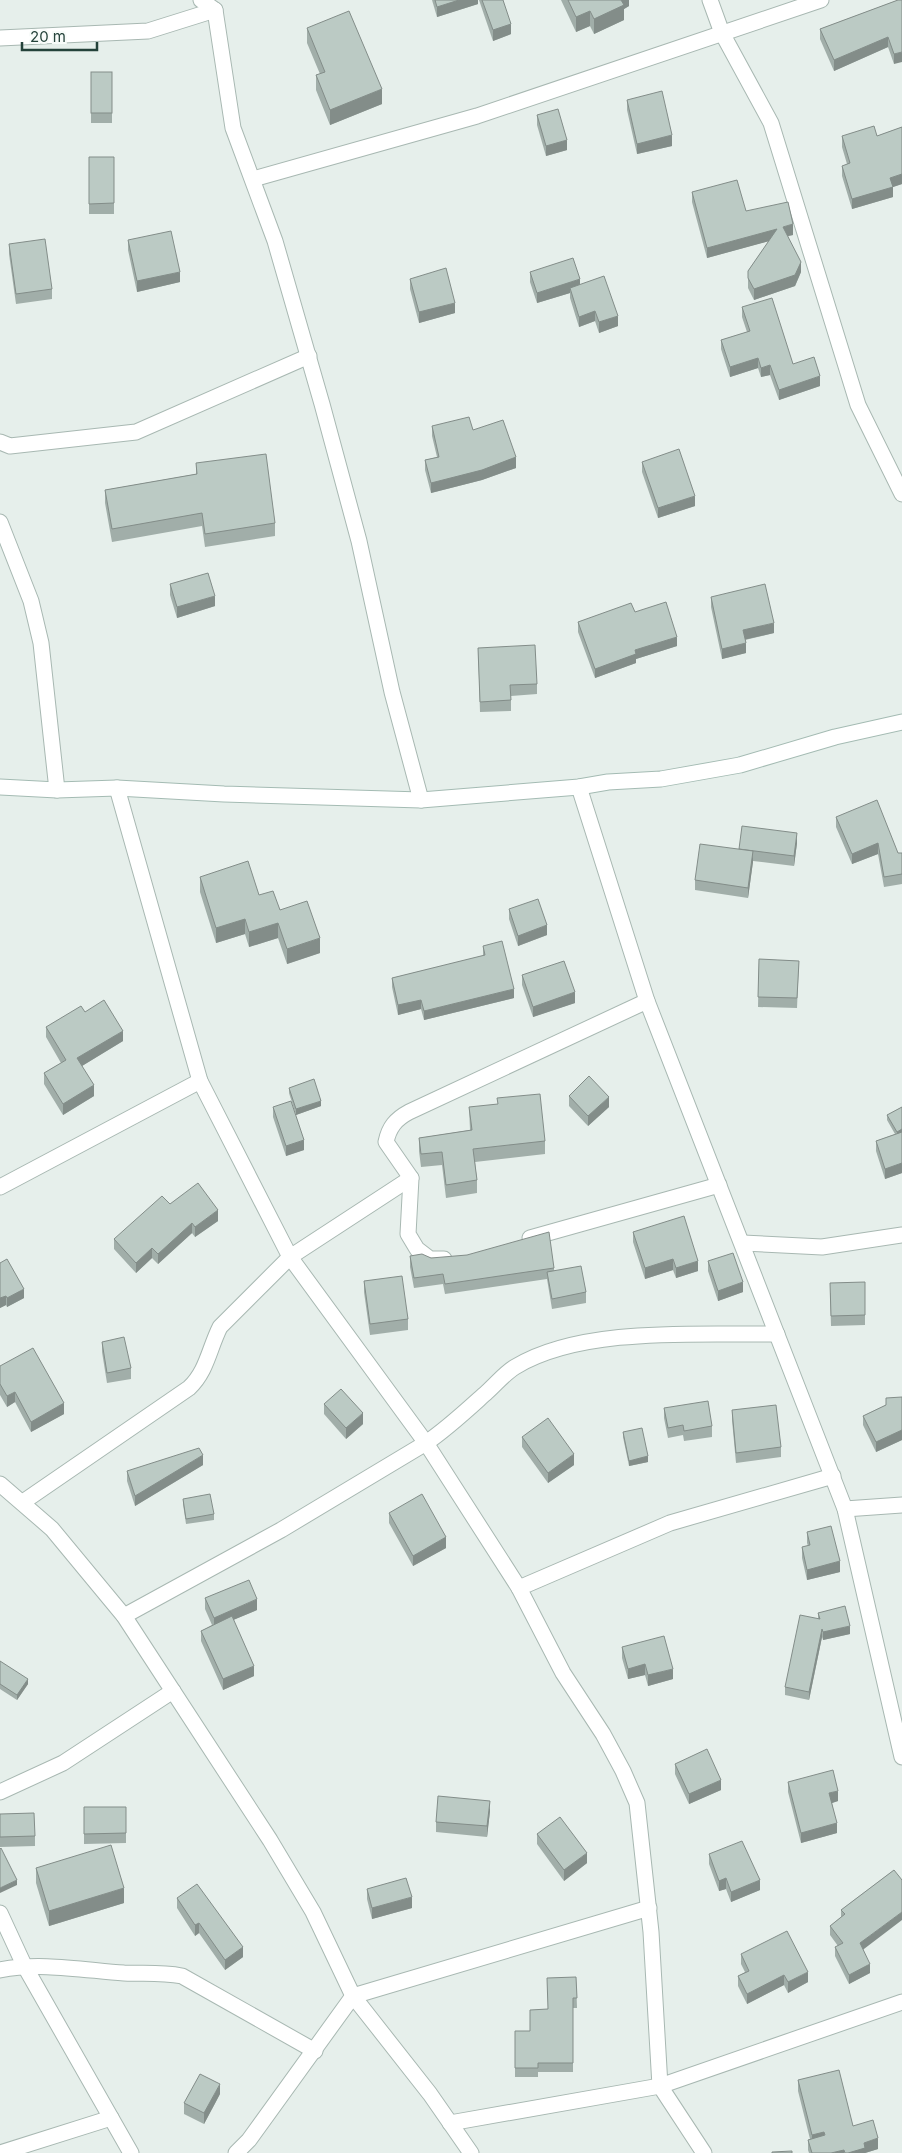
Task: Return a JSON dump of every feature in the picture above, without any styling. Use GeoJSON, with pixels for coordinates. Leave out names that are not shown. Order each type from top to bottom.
{"type":"FeatureCollection","features":[{"type":"Feature","properties":{"kind":"street"},"geometry":{"type":"LineString","coordinates":[[201,0],[215,10],[234,128],[275,241],[308,356],[359,541],[392,692],[421,800]]}},
{"type":"Feature","properties":{"kind":"street"},"geometry":{"type":"LineString","coordinates":[[710,0],[722,33],[771,123],[858,405],[902,494]]}},
{"type":"Feature","properties":{"kind":"street"},"geometry":{"type":"LineString","coordinates":[[252,179],[477,116],[821,0]]}},
{"type":"Feature","properties":{"kind":"street"},"geometry":{"type":"LineString","coordinates":[[0,38],[148,31],[215,10]]}},
{"type":"Feature","properties":{"kind":"street"},"geometry":{"type":"LineString","coordinates":[[0,442],[10,446],[136,432],[308,356]]}},
{"type":"Feature","properties":{"kind":"street"},"geometry":{"type":"LineString","coordinates":[[0,522],[32,601],[41,643],[57,790]]}},
{"type":"Feature","properties":{"kind":"street"},"geometry":{"type":"LineString","coordinates":[[0,787],[57,790],[117,788],[224,794],[421,800],[580,788],[608,782],[661,779],[740,764],[835,737],[902,722]]}},
{"type":"Feature","properties":{"kind":"street"},"geometry":{"type":"LineString","coordinates":[[117,788],[200,1081],[290,1257],[426,1443],[518,1588],[564,1673],[603,1734],[623,1771],[637,1803],[649,1908],[660,2086],[704,2153]]}},
{"type":"Feature","properties":{"kind":"street"},"geometry":{"type":"LineString","coordinates":[[580,788],[647,1001],[846,1509],[902,1757]]}},
{"type":"Feature","properties":{"kind":"street"},"geometry":{"type":"LineString","coordinates":[[458,1257],[430,1259],[417,1249],[408,1234],[411,1178],[386,1142],[388,1132],[399,1118],[647,1001]]}},
{"type":"Feature","properties":{"kind":"street"},"geometry":{"type":"LineString","coordinates":[[0,1187],[200,1081]]}},
{"type":"Feature","properties":{"kind":"street"},"geometry":{"type":"LineString","coordinates":[[23,1502],[189,1388],[200,1378],[220,1327],[290,1257],[411,1178]]}},
{"type":"Feature","properties":{"kind":"street"},"geometry":{"type":"LineString","coordinates":[[513,1243],[719,1185]]}},
{"type":"Feature","properties":{"kind":"street"},"geometry":{"type":"LineString","coordinates":[[743,1243],[822,1247],[902,1235]]}},
{"type":"Feature","properties":{"kind":"street"},"geometry":{"type":"LineString","coordinates":[[124,1616],[282,1530],[426,1443],[447,1428],[515,1367],[550,1351],[590,1341],[648,1336],[777,1334]]}},
{"type":"Feature","properties":{"kind":"street"},"geometry":{"type":"LineString","coordinates":[[518,1588],[670,1523],[832,1476]]}},
{"type":"Feature","properties":{"kind":"street"},"geometry":{"type":"LineString","coordinates":[[0,1484],[52,1529],[124,1616],[270,1840],[313,1912],[354,1996],[430,2094],[470,2153]]}},
{"type":"Feature","properties":{"kind":"street"},"geometry":{"type":"LineString","coordinates":[[846,1509],[902,1505]]}},
{"type":"Feature","properties":{"kind":"street"},"geometry":{"type":"LineString","coordinates":[[0,1792],[63,1763],[173,1691]]}},
{"type":"Feature","properties":{"kind":"street"},"geometry":{"type":"LineString","coordinates":[[236,2153],[249,2140],[354,1996],[649,1908]]}},
{"type":"Feature","properties":{"kind":"street"},"geometry":{"type":"LineString","coordinates":[[0,1913],[24,1965],[131,2153]]}},
{"type":"Feature","properties":{"kind":"street"},"geometry":{"type":"LineString","coordinates":[[0,1970],[24,1965],[127,1973],[158,1972],[182,1976],[315,2051]]}},
{"type":"Feature","properties":{"kind":"street"},"geometry":{"type":"LineString","coordinates":[[450,2123],[660,2086],[902,2002]]}},
{"type":"Feature","properties":{"kind":"street"},"geometry":{"type":"LineString","coordinates":[[0,2153],[111,2118]]}},
{"type":"Feature","properties":{"kind":"building"},"geometry":{"type":"Polygon","coordinates":[[[435,0],[459,0],[437,7],[435,0]]]}},
{"type":"Feature","properties":{"kind":"building"},"geometry":{"type":"Polygon","coordinates":[[[482,0],[503,0],[511,24],[493,30],[482,0]]]}},
{"type":"Feature","properties":{"kind":"building"},"geometry":{"type":"Polygon","coordinates":[[[568,0],[621,0],[624,5],[594,19],[590,11],[576,17],[568,0]]]}},
{"type":"Feature","properties":{"kind":"building"},"geometry":{"type":"Polygon","coordinates":[[[902,0],[902,52],[894,54],[888,37],[834,60],[820,29],[902,0]]]}},
{"type":"Feature","properties":{"kind":"building"},"geometry":{"type":"Polygon","coordinates":[[[349,11],[382,89],[330,110],[316,75],[325,72],[307,28],[349,11]]]}},
{"type":"Feature","properties":{"kind":"building"},"geometry":{"type":"Polygon","coordinates":[[[91,72],[112,72],[112,113],[91,113],[91,72]]]}},
{"type":"Feature","properties":{"kind":"building"},"geometry":{"type":"Polygon","coordinates":[[[662,91],[672,135],[637,144],[627,100],[662,91]]]}},
{"type":"Feature","properties":{"kind":"building"},"geometry":{"type":"Polygon","coordinates":[[[558,109],[567,140],[546,146],[537,115],[558,109]]]}},
{"type":"Feature","properties":{"kind":"building"},"geometry":{"type":"Polygon","coordinates":[[[874,126],[877,136],[902,127],[902,174],[890,178],[893,187],[852,199],[842,166],[850,163],[842,136],[874,126]]]}},
{"type":"Feature","properties":{"kind":"building"},"geometry":{"type":"Polygon","coordinates":[[[89,157],[114,157],[114,203],[89,204],[89,157]]]}},
{"type":"Feature","properties":{"kind":"building"},"geometry":{"type":"Polygon","coordinates":[[[737,180],[746,211],[788,202],[793,224],[783,227],[801,262],[795,275],[754,289],[748,278],[748,271],[777,229],[707,248],[692,192],[737,180]]]}},
{"type":"Feature","properties":{"kind":"building"},"geometry":{"type":"Polygon","coordinates":[[[171,231],[180,272],[137,281],[128,240],[171,231]]]}},
{"type":"Feature","properties":{"kind":"building"},"geometry":{"type":"Polygon","coordinates":[[[45,239],[52,289],[16,294],[9,244],[45,239]]]}},
{"type":"Feature","properties":{"kind":"building"},"geometry":{"type":"Polygon","coordinates":[[[573,258],[580,279],[537,293],[530,272],[573,258]]]}},
{"type":"Feature","properties":{"kind":"building"},"geometry":{"type":"Polygon","coordinates":[[[446,268],[455,303],[419,312],[410,279],[446,268]]]}},
{"type":"Feature","properties":{"kind":"building"},"geometry":{"type":"Polygon","coordinates":[[[604,276],[618,316],[599,322],[595,311],[579,317],[570,288],[604,276]]]}},
{"type":"Feature","properties":{"kind":"building"},"geometry":{"type":"Polygon","coordinates":[[[772,298],[793,364],[814,357],[820,376],[779,390],[770,365],[761,368],[758,358],[730,367],[721,340],[750,331],[742,307],[772,298]]]}},
{"type":"Feature","properties":{"kind":"building"},"geometry":{"type":"Polygon","coordinates":[[[469,417],[473,430],[503,420],[516,457],[482,470],[431,483],[425,460],[439,457],[432,426],[469,417]]]}},
{"type":"Feature","properties":{"kind":"building"},"geometry":{"type":"Polygon","coordinates":[[[679,449],[695,496],[658,508],[642,462],[679,449]]]}},
{"type":"Feature","properties":{"kind":"building"},"geometry":{"type":"Polygon","coordinates":[[[266,454],[275,523],[205,534],[202,513],[112,529],[105,490],[197,474],[196,463],[266,454]]]}},
{"type":"Feature","properties":{"kind":"building"},"geometry":{"type":"Polygon","coordinates":[[[208,573],[215,596],[177,607],[170,584],[208,573]]]}},
{"type":"Feature","properties":{"kind":"building"},"geometry":{"type":"Polygon","coordinates":[[[765,584],[774,623],[743,630],[746,643],[722,649],[711,597],[765,584]]]}},
{"type":"Feature","properties":{"kind":"building"},"geometry":{"type":"Polygon","coordinates":[[[666,602],[677,637],[635,650],[636,654],[595,669],[578,622],[631,603],[635,612],[666,602]]]}},
{"type":"Feature","properties":{"kind":"building"},"geometry":{"type":"Polygon","coordinates":[[[535,645],[537,684],[510,685],[511,700],[480,702],[478,648],[535,645]]]}},
{"type":"Feature","properties":{"kind":"building"},"geometry":{"type":"Polygon","coordinates":[[[877,800],[898,853],[902,853],[902,874],[884,877],[878,843],[852,854],[836,817],[877,800]]]}},
{"type":"Feature","properties":{"kind":"building"},"geometry":{"type":"Polygon","coordinates":[[[742,826],[797,833],[794,856],[739,849],[742,826]]]}},
{"type":"Feature","properties":{"kind":"building"},"geometry":{"type":"Polygon","coordinates":[[[700,844],[753,851],[748,888],[695,880],[700,844]]]}},
{"type":"Feature","properties":{"kind":"building"},"geometry":{"type":"Polygon","coordinates":[[[248,861],[259,895],[273,891],[280,910],[307,901],[320,938],[287,949],[278,923],[249,932],[245,919],[216,928],[200,877],[248,861]]]}},
{"type":"Feature","properties":{"kind":"building"},"geometry":{"type":"Polygon","coordinates":[[[538,899],[547,925],[518,936],[509,909],[538,899]]]}},
{"type":"Feature","properties":{"kind":"building"},"geometry":{"type":"Polygon","coordinates":[[[502,941],[514,989],[424,1011],[421,1000],[398,1005],[392,978],[485,955],[483,946],[502,941]]]}},
{"type":"Feature","properties":{"kind":"building"},"geometry":{"type":"Polygon","coordinates":[[[759,959],[799,961],[797,998],[758,997],[759,959]]]}},
{"type":"Feature","properties":{"kind":"building"},"geometry":{"type":"Polygon","coordinates":[[[564,961],[575,992],[533,1007],[522,975],[564,961]]]}},
{"type":"Feature","properties":{"kind":"building"},"geometry":{"type":"Polygon","coordinates":[[[104,1000],[123,1031],[77,1058],[94,1085],[63,1104],[44,1073],[66,1060],[46,1027],[81,1006],[85,1012],[104,1000]]]}},
{"type":"Feature","properties":{"kind":"building"},"geometry":{"type":"Polygon","coordinates":[[[589,1076],[609,1097],[588,1116],[569,1096],[589,1076]]]}},
{"type":"Feature","properties":{"kind":"building"},"geometry":{"type":"Polygon","coordinates":[[[314,1079],[321,1101],[296,1109],[289,1088],[314,1079]]]}},
{"type":"Feature","properties":{"kind":"building"},"geometry":{"type":"Polygon","coordinates":[[[540,1094],[545,1141],[473,1149],[477,1180],[446,1185],[442,1152],[421,1154],[419,1138],[472,1130],[469,1107],[498,1104],[497,1098],[540,1094]]]}},
{"type":"Feature","properties":{"kind":"building"},"geometry":{"type":"Polygon","coordinates":[[[291,1101],[304,1140],[286,1146],[273,1107],[291,1101]]]}},
{"type":"Feature","properties":{"kind":"building"},"geometry":{"type":"Polygon","coordinates":[[[902,1107],[902,1129],[897,1132],[887,1115],[902,1107]]]}},
{"type":"Feature","properties":{"kind":"building"},"geometry":{"type":"Polygon","coordinates":[[[902,1132],[902,1163],[885,1169],[876,1141],[902,1132]]]}},
{"type":"Feature","properties":{"kind":"building"},"geometry":{"type":"Polygon","coordinates":[[[198,1183],[218,1210],[195,1227],[192,1223],[158,1254],[152,1248],[136,1263],[114,1239],[162,1196],[170,1204],[198,1183]]]}},
{"type":"Feature","properties":{"kind":"building"},"geometry":{"type":"Polygon","coordinates":[[[684,1216],[698,1261],[676,1268],[673,1259],[645,1268],[633,1232],[684,1216]]]}},
{"type":"Feature","properties":{"kind":"building"},"geometry":{"type":"Polygon","coordinates":[[[549,1232],[554,1268],[445,1284],[443,1274],[414,1278],[410,1256],[422,1254],[431,1258],[467,1255],[549,1232]]]}},
{"type":"Feature","properties":{"kind":"building"},"geometry":{"type":"Polygon","coordinates":[[[733,1253],[743,1282],[718,1291],[708,1261],[733,1253]]]}},
{"type":"Feature","properties":{"kind":"building"},"geometry":{"type":"Polygon","coordinates":[[[7,1259],[24,1289],[7,1298],[6,1296],[0,1298],[0,1263],[7,1259]]]}},
{"type":"Feature","properties":{"kind":"building"},"geometry":{"type":"Polygon","coordinates":[[[581,1266],[586,1292],[552,1299],[547,1272],[581,1266]]]}},
{"type":"Feature","properties":{"kind":"building"},"geometry":{"type":"Polygon","coordinates":[[[402,1276],[408,1319],[370,1324],[364,1281],[402,1276]]]}},
{"type":"Feature","properties":{"kind":"building"},"geometry":{"type":"Polygon","coordinates":[[[865,1282],[865,1315],[831,1316],[830,1283],[865,1282]]]}},
{"type":"Feature","properties":{"kind":"building"},"geometry":{"type":"Polygon","coordinates":[[[124,1337],[131,1368],[107,1373],[102,1342],[124,1337]]]}},
{"type":"Feature","properties":{"kind":"building"},"geometry":{"type":"Polygon","coordinates":[[[33,1348],[64,1403],[31,1422],[15,1392],[7,1396],[0,1384],[0,1366],[33,1348]]]}},
{"type":"Feature","properties":{"kind":"building"},"geometry":{"type":"Polygon","coordinates":[[[341,1389],[363,1413],[346,1428],[324,1404],[341,1389]]]}},
{"type":"Feature","properties":{"kind":"building"},"geometry":{"type":"Polygon","coordinates":[[[902,1397],[902,1430],[876,1442],[863,1416],[886,1405],[886,1398],[902,1397]]]}},
{"type":"Feature","properties":{"kind":"building"},"geometry":{"type":"Polygon","coordinates":[[[708,1401],[712,1426],[684,1431],[683,1425],[668,1428],[664,1408],[708,1401]]]}},
{"type":"Feature","properties":{"kind":"building"},"geometry":{"type":"Polygon","coordinates":[[[776,1405],[781,1447],[736,1453],[732,1410],[776,1405]]]}},
{"type":"Feature","properties":{"kind":"building"},"geometry":{"type":"Polygon","coordinates":[[[548,1418],[574,1454],[548,1473],[522,1437],[548,1418]]]}},
{"type":"Feature","properties":{"kind":"building"},"geometry":{"type":"Polygon","coordinates":[[[642,1428],[648,1456],[629,1461],[623,1432],[642,1428]]]}},
{"type":"Feature","properties":{"kind":"building"},"geometry":{"type":"Polygon","coordinates":[[[199,1448],[203,1455],[135,1496],[127,1471],[199,1448]]]}},
{"type":"Feature","properties":{"kind":"building"},"geometry":{"type":"Polygon","coordinates":[[[210,1494],[214,1514],[186,1519],[183,1499],[210,1494]]]}},
{"type":"Feature","properties":{"kind":"building"},"geometry":{"type":"Polygon","coordinates":[[[422,1494],[446,1537],[413,1556],[389,1513],[422,1494]]]}},
{"type":"Feature","properties":{"kind":"building"},"geometry":{"type":"Polygon","coordinates":[[[831,1526],[840,1561],[807,1570],[802,1547],[810,1545],[807,1532],[831,1526]]]}},
{"type":"Feature","properties":{"kind":"building"},"geometry":{"type":"Polygon","coordinates":[[[249,1580],[257,1599],[214,1618],[205,1598],[249,1580]]]}},
{"type":"Feature","properties":{"kind":"building"},"geometry":{"type":"Polygon","coordinates":[[[845,1606],[850,1626],[823,1632],[822,1629],[809,1692],[785,1687],[800,1615],[820,1619],[818,1613],[845,1606]]]}},
{"type":"Feature","properties":{"kind":"building"},"geometry":{"type":"Polygon","coordinates":[[[232,1616],[254,1666],[223,1679],[201,1631],[232,1616]]]}},
{"type":"Feature","properties":{"kind":"building"},"geometry":{"type":"Polygon","coordinates":[[[664,1636],[673,1669],[648,1675],[645,1664],[628,1669],[622,1647],[664,1636]]]}},
{"type":"Feature","properties":{"kind":"building"},"geometry":{"type":"Polygon","coordinates":[[[0,1661],[28,1679],[17,1695],[0,1684],[0,1661]]]}},
{"type":"Feature","properties":{"kind":"building"},"geometry":{"type":"Polygon","coordinates":[[[707,1749],[721,1780],[689,1794],[675,1764],[707,1749]]]}},
{"type":"Feature","properties":{"kind":"building"},"geometry":{"type":"Polygon","coordinates":[[[833,1770],[838,1791],[829,1793],[837,1823],[801,1833],[788,1782],[833,1770]]]}},
{"type":"Feature","properties":{"kind":"building"},"geometry":{"type":"Polygon","coordinates":[[[438,1796],[490,1801],[487,1826],[436,1822],[438,1796]]]}},
{"type":"Feature","properties":{"kind":"building"},"geometry":{"type":"Polygon","coordinates":[[[84,1807],[126,1807],[126,1833],[84,1834],[84,1807]]]}},
{"type":"Feature","properties":{"kind":"building"},"geometry":{"type":"Polygon","coordinates":[[[34,1813],[35,1836],[0,1837],[0,1814],[34,1813]]]}},
{"type":"Feature","properties":{"kind":"building"},"geometry":{"type":"Polygon","coordinates":[[[560,1817],[587,1853],[564,1870],[537,1834],[560,1817]]]}},
{"type":"Feature","properties":{"kind":"building"},"geometry":{"type":"Polygon","coordinates":[[[742,1841],[760,1880],[731,1892],[726,1878],[719,1881],[709,1854],[742,1841]]]}},
{"type":"Feature","properties":{"kind":"building"},"geometry":{"type":"Polygon","coordinates":[[[111,1845],[124,1888],[49,1911],[36,1868],[111,1845]]]}},
{"type":"Feature","properties":{"kind":"building"},"geometry":{"type":"Polygon","coordinates":[[[0,1849],[17,1880],[0,1888],[0,1849]]]}},
{"type":"Feature","properties":{"kind":"building"},"geometry":{"type":"Polygon","coordinates":[[[894,1870],[902,1880],[902,1912],[860,1943],[870,1964],[849,1975],[835,1947],[843,1943],[830,1926],[845,1914],[841,1910],[894,1870]]]}},
{"type":"Feature","properties":{"kind":"building"},"geometry":{"type":"Polygon","coordinates":[[[406,1878],[412,1897],[372,1908],[367,1889],[406,1878]]]}},
{"type":"Feature","properties":{"kind":"building"},"geometry":{"type":"Polygon","coordinates":[[[197,1884],[243,1947],[225,1960],[199,1923],[195,1925],[177,1898],[197,1884]]]}},
{"type":"Feature","properties":{"kind":"building"},"geometry":{"type":"Polygon","coordinates":[[[787,1931],[808,1972],[788,1982],[784,1975],[747,1994],[738,1976],[749,1971],[741,1954],[787,1931]]]}},
{"type":"Feature","properties":{"kind":"building"},"geometry":{"type":"Polygon","coordinates":[[[576,1977],[577,1998],[573,1998],[573,2063],[538,2063],[538,2068],[515,2068],[515,2031],[530,2031],[530,2010],[548,2009],[547,1978],[576,1977]]]}},
{"type":"Feature","properties":{"kind":"building"},"geometry":{"type":"Polygon","coordinates":[[[839,2070],[853,2126],[873,2120],[878,2138],[864,2143],[865,2148],[848,2153],[845,2153],[844,2150],[831,2153],[812,2153],[808,2140],[825,2135],[824,2132],[812,2135],[798,2080],[839,2070]]]}},
{"type":"Feature","properties":{"kind":"building"},"geometry":{"type":"Polygon","coordinates":[[[200,2074],[220,2084],[204,2113],[184,2103],[200,2074]]]}},
{"type":"Feature","properties":{"kind":"building"},"geometry":{"type":"Polygon","coordinates":[[[792,2151],[792,2153],[772,2153],[772,2152],[792,2151]]]}}]}
